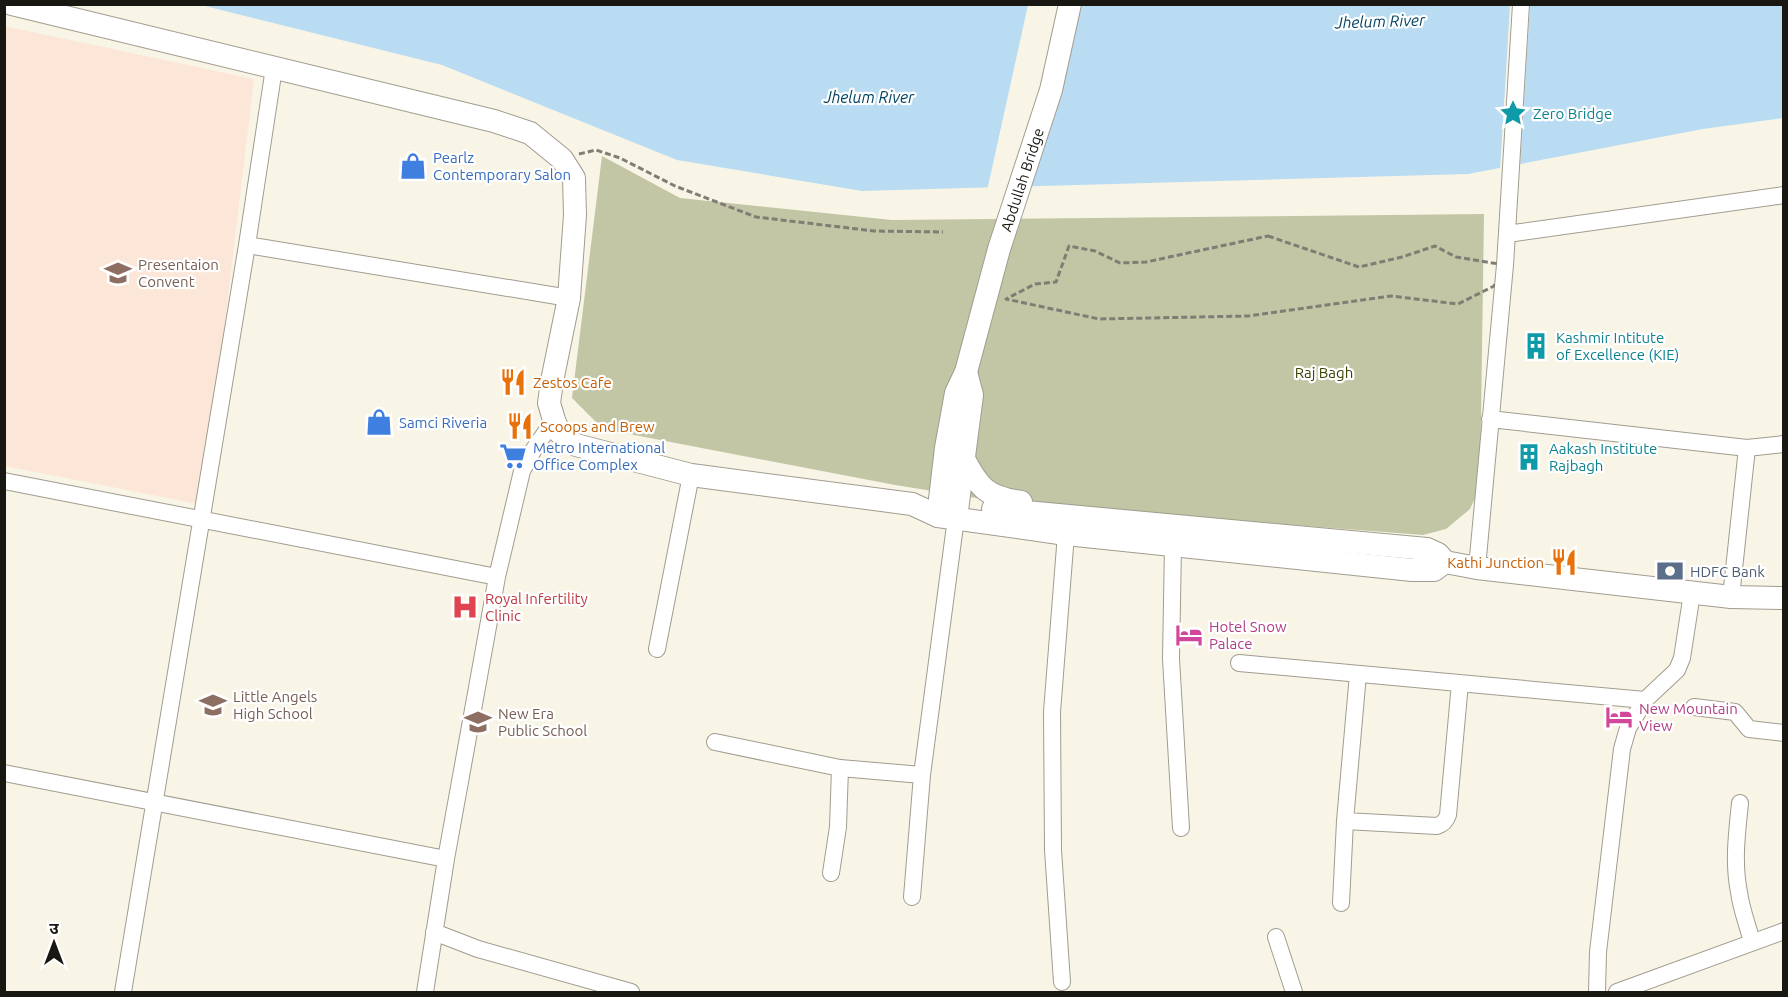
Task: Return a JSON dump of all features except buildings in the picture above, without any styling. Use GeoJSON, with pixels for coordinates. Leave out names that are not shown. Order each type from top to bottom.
{"type":"FeatureCollection","features":[{"type":"Feature","properties":{"kind":"main road"},"geometry":{"type":"LineString","coordinates":[[12,4],[494,121],[530,133],[562,159],[574,178],[575,214],[569,298],[549,403],[559,432],[576,445],[691,475],[912,504],[927,499],[948,510],[1066,534],[1419,570],[1434,570],[1445,562]]}},
{"type":"Feature","properties":{"kind":"main road","name":"Abdullah Bridge"},"geometry":{"type":"LineString","coordinates":[[948,510],[946,448],[956,393],[968,363],[999,249],[1051,90],[1070,4]]}},
{"type":"Feature","properties":{"kind":"main road"},"geometry":{"type":"LineString","coordinates":[[948,510],[964,459],[972,395],[968,363]]}},
{"type":"Feature","properties":{"kind":"main road"},"geometry":{"type":"LineString","coordinates":[[964,459],[980,487],[1003,498],[1098,513],[1117,520]]}},
{"type":"Feature","properties":{"kind":"main road"},"geometry":{"type":"LineString","coordinates":[[948,510],[1117,520],[1427,549],[1438,554],[1445,562],[1477,568],[1731,597],[1784,598]]}},
{"type":"Feature","properties":{"kind":"street"},"geometry":{"type":"LineString","coordinates":[[1477,568],[1505,265],[1521,4]]}},
{"type":"Feature","properties":{"kind":"street"},"geometry":{"type":"LineString","coordinates":[[123,993],[247,245],[274,68]]}},
{"type":"Feature","properties":{"kind":"street"},"geometry":{"type":"LineString","coordinates":[[1507,228],[1784,195]]}},
{"type":"Feature","properties":{"kind":"street"},"geometry":{"type":"LineString","coordinates":[[247,245],[569,298]]}},
{"type":"Feature","properties":{"kind":"street"},"geometry":{"type":"LineString","coordinates":[[1490,419],[1747,448],[1784,444]]}},
{"type":"Feature","properties":{"kind":"street"},"geometry":{"type":"LineString","coordinates":[[425,993],[446,859],[497,577],[522,471],[554,420]]}},
{"type":"Feature","properties":{"kind":"street"},"geometry":{"type":"LineString","coordinates":[[1731,597],[1747,448]]}},
{"type":"Feature","properties":{"kind":"street"},"geometry":{"type":"LineString","coordinates":[[657,649],[691,475]]}},
{"type":"Feature","properties":{"kind":"street"},"geometry":{"type":"LineString","coordinates":[[4,481],[497,577]]}},
{"type":"Feature","properties":{"kind":"street"},"geometry":{"type":"LineString","coordinates":[[912,897],[948,510]]}},
{"type":"Feature","properties":{"kind":"street"},"geometry":{"type":"LineString","coordinates":[[1062,982],[1053,850],[1052,712],[1066,534]]}},
{"type":"Feature","properties":{"kind":"street"},"geometry":{"type":"LineString","coordinates":[[1173,545],[1171,659],[1181,828]]}},
{"type":"Feature","properties":{"kind":"street"},"geometry":{"type":"LineString","coordinates":[[1598,993],[1598,952],[1622,749],[1628,728],[1645,700],[1677,670],[1682,658],[1692,593]]}},
{"type":"Feature","properties":{"kind":"street"},"geometry":{"type":"LineString","coordinates":[[1239,663],[1645,700]]}},
{"type":"Feature","properties":{"kind":"street"},"geometry":{"type":"LineString","coordinates":[[1341,903],[1358,674]]}},
{"type":"Feature","properties":{"kind":"street"},"geometry":{"type":"LineString","coordinates":[[1346,821],[1437,826],[1446,820],[1460,683]]}},
{"type":"Feature","properties":{"kind":"street"},"geometry":{"type":"LineString","coordinates":[[1694,707],[1735,712],[1749,729],[1784,733]]}},
{"type":"Feature","properties":{"kind":"street"},"geometry":{"type":"LineString","coordinates":[[715,742],[840,768],[922,775]]}},
{"type":"Feature","properties":{"kind":"street"},"geometry":{"type":"LineString","coordinates":[[831,873],[838,827],[840,768]]}},
{"type":"Feature","properties":{"kind":"street"},"geometry":{"type":"LineString","coordinates":[[4,773],[446,859]]}},
{"type":"Feature","properties":{"kind":"street"},"geometry":{"type":"LineString","coordinates":[[1740,802],[1736,871],[1739,894],[1752,942]]}},
{"type":"Feature","properties":{"kind":"street"},"geometry":{"type":"LineString","coordinates":[[1617,993],[1784,931]]}},
{"type":"Feature","properties":{"kind":"street"},"geometry":{"type":"LineString","coordinates":[[434,932],[478,949],[631,993]]}},
{"type":"Feature","properties":{"kind":"street"},"geometry":{"type":"LineString","coordinates":[[1276,937],[1294,993]]}},
{"type":"Feature","properties":{"kind":"path"},"geometry":{"type":"LineString","coordinates":[[562,159],[596,150],[620,158],[675,186],[756,217],[874,231],[943,232]]}},
{"type":"Feature","properties":{"kind":"path"},"geometry":{"type":"LineString","coordinates":[[1268,236],[1359,267],[1402,257],[1435,246],[1456,257],[1505,265],[1494,286],[1458,304],[1391,296],[1248,316],[1099,319],[1006,298],[1035,284],[1056,282],[1069,246],[1095,251],[1120,263],[1146,262],[1268,236]]}},
{"type":"Feature","properties":{"kind":"shaded area","name":"Presentaion Convent"},"geometry":{"type":"Polygon","coordinates":[[[4,26],[254,79],[203,505],[5,466],[4,26]]]}},
{"type":"Feature","properties":{"kind":"green space","name":"Raj Bagh"},"geometry":{"type":"Polygon","coordinates":[[[602,156],[680,198],[892,220],[1484,214],[1480,487],[1470,509],[1446,529],[1423,535],[1008,503],[895,485],[603,429],[572,398],[602,156]]]}},
{"type":"Feature","properties":{"kind":"water","name":"Jhelum River"},"geometry":{"type":"Polygon","coordinates":[[[201,5],[1783,5],[1783,118],[1703,129],[1468,174],[862,191],[677,160],[442,65],[201,5]]]}},
{"type":"Feature","properties":{"kind":"pier"},"geometry":{"type":"Polygon","coordinates":[[[1028,5],[1064,5],[1023,190],[987,191],[1028,5]]]}},
{"type":"Feature","properties":{"kind":"pier","name":"Zero Bridge"},"geometry":{"type":"Polygon","coordinates":[[[1510,5],[1530,5],[1520,167],[1500,171],[1510,5]]]}},
{"type":"Feature","properties":{"kind":"place","name":"Zero Bridge"},"geometry":{"type":"Point","coordinates":[1513,113]}},
{"type":"Feature","properties":{"kind":"place","name":"Pearlz Contemporary Salon"},"geometry":{"type":"Point","coordinates":[413,166]}},
{"type":"Feature","properties":{"kind":"place","name":"Presentaion Convent"},"geometry":{"type":"Point","coordinates":[118,273]}},
{"type":"Feature","properties":{"kind":"place","name":"Kashmir Intitute of Excellence (KIE)"},"geometry":{"type":"Point","coordinates":[1536,346]}},
{"type":"Feature","properties":{"kind":"place","name":"Zestos Cafe"},"geometry":{"type":"Point","coordinates":[513,382]}},
{"type":"Feature","properties":{"kind":"place","name":"Samci Riveria"},"geometry":{"type":"Point","coordinates":[379,422]}},
{"type":"Feature","properties":{"kind":"place","name":"Scoops and Brew"},"geometry":{"type":"Point","coordinates":[520,426]}},
{"type":"Feature","properties":{"kind":"place","name":"Metro International Office Complex"},"geometry":{"type":"Point","coordinates":[513,456]}},
{"type":"Feature","properties":{"kind":"place","name":"Aakash Institute Rajbagh"},"geometry":{"type":"Point","coordinates":[1529,457]}},
{"type":"Feature","properties":{"kind":"place","name":"Kathi Junction"},"geometry":{"type":"Point","coordinates":[1564,562]}},
{"type":"Feature","properties":{"kind":"place","name":"HDFC Bank"},"geometry":{"type":"Point","coordinates":[1670,571]}},
{"type":"Feature","properties":{"kind":"place","name":"Royal Infertility Clinic"},"geometry":{"type":"Point","coordinates":[465,607]}},
{"type":"Feature","properties":{"kind":"place","name":"Hotel Snow Palace"},"geometry":{"type":"Point","coordinates":[1189,635]}},
{"type":"Feature","properties":{"kind":"place","name":"Little Angels High School"},"geometry":{"type":"Point","coordinates":[213,705]}},
{"type":"Feature","properties":{"kind":"place","name":"New Mountain View"},"geometry":{"type":"Point","coordinates":[1619,717]}},
{"type":"Feature","properties":{"kind":"place","name":"New Era Public School"},"geometry":{"type":"Point","coordinates":[478,722]}}]}
